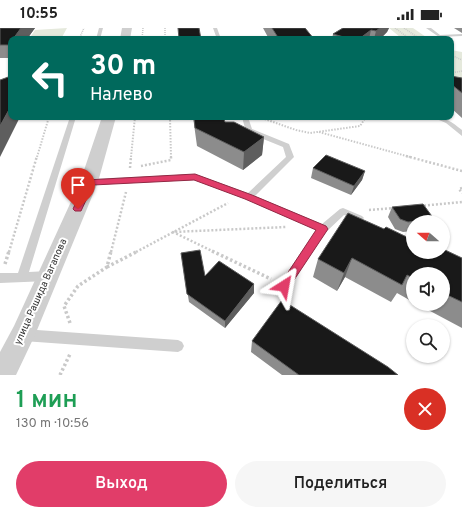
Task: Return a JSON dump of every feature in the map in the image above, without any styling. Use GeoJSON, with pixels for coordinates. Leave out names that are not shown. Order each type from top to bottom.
{"type":"FeatureCollection","features":[{"type":"Feature","properties":{"kind":"street","name":"улица Рашида Вагапова"},"geometry":{"type":"LineString","coordinates":[[3,374],[23,336],[89,182],[108,120]]}},
{"type":"Feature","properties":{"kind":"lane"},"geometry":{"type":"LineString","coordinates":[[428,28],[439,36],[462,35]]}},
{"type":"Feature","properties":{"kind":"lane"},"geometry":{"type":"LineString","coordinates":[[22,277],[73,120]]}},
{"type":"Feature","properties":{"kind":"lane"},"geometry":{"type":"LineString","coordinates":[[246,120],[249,130],[286,146],[290,157],[246,196]]}},
{"type":"Feature","properties":{"kind":"lane"},"geometry":{"type":"LineString","coordinates":[[443,120],[448,122],[462,134]]}},
{"type":"Feature","properties":{"kind":"lane"},"geometry":{"type":"LineString","coordinates":[[89,182],[195,177],[246,196],[319,227]]}},
{"type":"Feature","properties":{"kind":"lane"},"geometry":{"type":"LineString","coordinates":[[284,286],[319,227],[343,211],[362,219]]}},
{"type":"Feature","properties":{"kind":"lane"},"geometry":{"type":"LineString","coordinates":[[1,278],[49,276]]}},
{"type":"Feature","properties":{"kind":"lane"},"geometry":{"type":"LineString","coordinates":[[23,336],[178,346]]}},
{"type":"Feature","properties":{"kind":"path"},"geometry":{"type":"LineString","coordinates":[[394,28],[406,36]]}},
{"type":"Feature","properties":{"kind":"path"},"geometry":{"type":"LineString","coordinates":[[404,28],[416,36]]}},
{"type":"Feature","properties":{"kind":"path"},"geometry":{"type":"LineString","coordinates":[[1,278],[48,120]]}},
{"type":"Feature","properties":{"kind":"path"},"geometry":{"type":"LineString","coordinates":[[107,267],[129,180],[136,120]]}},
{"type":"Feature","properties":{"kind":"path"},"geometry":{"type":"LineString","coordinates":[[130,168],[171,160],[170,120]]}},
{"type":"Feature","properties":{"kind":"path"},"geometry":{"type":"LineString","coordinates":[[268,120],[296,130],[310,133],[360,126],[364,120]]}},
{"type":"Feature","properties":{"kind":"path"},"geometry":{"type":"LineString","coordinates":[[320,132],[462,171]]}},
{"type":"Feature","properties":{"kind":"path"},"geometry":{"type":"LineString","coordinates":[[462,188],[459,189],[462,193]]}},
{"type":"Feature","properties":{"kind":"path"},"geometry":{"type":"LineString","coordinates":[[60,375],[76,339],[64,306],[78,286],[107,267],[172,232],[246,196]]}},
{"type":"Feature","properties":{"kind":"path"},"geometry":{"type":"LineString","coordinates":[[416,206],[462,202]]}},
{"type":"Feature","properties":{"kind":"path"},"geometry":{"type":"LineString","coordinates":[[362,219],[362,211],[401,207]]}},
{"type":"Feature","properties":{"kind":"path"},"geometry":{"type":"LineString","coordinates":[[172,232],[319,227]]}},
{"type":"Feature","properties":{"kind":"path"},"geometry":{"type":"LineString","coordinates":[[172,232],[284,286]]}},
{"type":"Feature","properties":{"kind":"shaded area"},"geometry":{"type":"Polygon","coordinates":[[[67,28],[63,36],[31,36],[35,30],[67,28]]]}},
{"type":"Feature","properties":{"kind":"shaded area"},"geometry":{"type":"Polygon","coordinates":[[[389,28],[413,28],[425,36],[399,36],[389,28]]]}},
{"type":"Feature","properties":{"kind":"shaded area"},"geometry":{"type":"Polygon","coordinates":[[[454,51],[462,52],[462,89],[454,88],[454,51]]]}},
{"type":"Feature","properties":{"kind":"building"},"geometry":{"type":"Polygon","coordinates":[[[0,28],[21,28],[15,36],[8,36],[8,45],[0,45],[0,28]]]}},
{"type":"Feature","properties":{"kind":"building"},"geometry":{"type":"Polygon","coordinates":[[[178,28],[199,28],[200,36],[179,36],[178,28]]]}},
{"type":"Feature","properties":{"kind":"building"},"geometry":{"type":"Polygon","coordinates":[[[272,28],[305,28],[312,36],[277,36],[272,28]]]}},
{"type":"Feature","properties":{"kind":"building"},"geometry":{"type":"Polygon","coordinates":[[[343,28],[380,28],[376,31],[371,30],[363,36],[340,36],[333,34],[343,28]]]}},
{"type":"Feature","properties":{"kind":"building"},"geometry":{"type":"Polygon","coordinates":[[[8,77],[8,111],[0,126],[0,80],[8,77]]]}},
{"type":"Feature","properties":{"kind":"building"},"geometry":{"type":"Polygon","coordinates":[[[454,77],[462,78],[462,93],[454,86],[454,77]]]}},
{"type":"Feature","properties":{"kind":"building"},"geometry":{"type":"Polygon","coordinates":[[[194,120],[224,120],[225,122],[234,122],[264,137],[244,152],[195,128],[194,120]]]}},
{"type":"Feature","properties":{"kind":"building"},"geometry":{"type":"Polygon","coordinates":[[[326,155],[365,171],[354,186],[313,168],[326,155]]]}},
{"type":"Feature","properties":{"kind":"building"},"geometry":{"type":"Polygon","coordinates":[[[423,204],[431,215],[406,215],[406,221],[400,219],[392,207],[423,204]]]}},
{"type":"Feature","properties":{"kind":"building"},"geometry":{"type":"Polygon","coordinates":[[[348,213],[384,229],[386,227],[406,237],[406,259],[450,259],[450,252],[462,258],[462,302],[450,296],[450,267],[406,267],[406,277],[402,285],[352,258],[344,273],[318,259],[348,213]]]}},
{"type":"Feature","properties":{"kind":"building"},"geometry":{"type":"Polygon","coordinates":[[[200,250],[205,276],[219,261],[254,284],[225,321],[187,294],[181,253],[200,250]]]}},
{"type":"Feature","properties":{"kind":"building"},"geometry":{"type":"Polygon","coordinates":[[[282,300],[388,367],[398,375],[299,375],[252,341],[282,300]]]}},
{"type":"Feature","properties":{"kind":"route"},"geometry":{"type":"LineString","coordinates":[[78,209],[89,182],[195,177],[249,197],[323,229],[284,286]]}}]}
